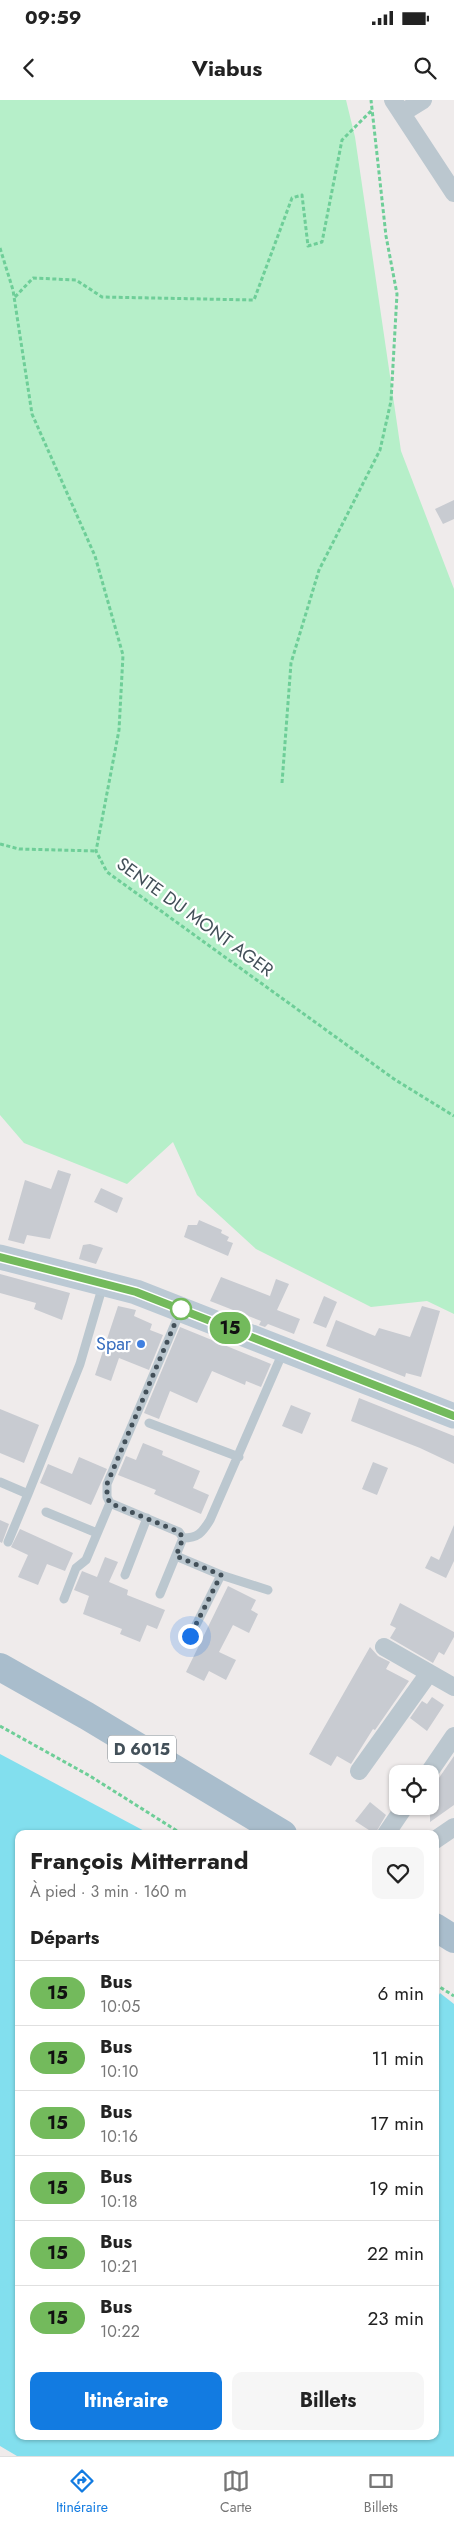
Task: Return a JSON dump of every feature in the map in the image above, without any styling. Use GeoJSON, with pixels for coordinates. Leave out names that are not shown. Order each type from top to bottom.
{"type":"FeatureCollection","features":[{"type":"Feature","properties":{"kind":"main road","name":"D 6015"},"geometry":{"type":"LineString","coordinates":[[0,1667],[276,1830]]}},
{"type":"Feature","properties":{"kind":"main road"},"geometry":{"type":"LineString","coordinates":[[439,1930],[454,1939]]}},
{"type":"Feature","properties":{"kind":"street"},"geometry":{"type":"LineString","coordinates":[[423,100],[398,107],[454,193]]}},
{"type":"Feature","properties":{"kind":"street"},"geometry":{"type":"LineString","coordinates":[[0,1257],[103,1283],[181,1309],[454,1416]]}},
{"type":"Feature","properties":{"kind":"street"},"geometry":{"type":"LineString","coordinates":[[384,1647],[454,1687]]}},
{"type":"Feature","properties":{"kind":"street"},"geometry":{"type":"LineString","coordinates":[[359,1771],[429,1673]]}},
{"type":"Feature","properties":{"kind":"street"},"geometry":{"type":"LineString","coordinates":[[434,1765],[454,1736]]}},
{"type":"Feature","properties":{"kind":"street"},"geometry":{"type":"LineString","coordinates":[[389,1830],[399,1815]]}},
{"type":"Feature","properties":{"kind":"street"},"geometry":{"type":"LineString","coordinates":[[439,1837],[454,1827]]}},
{"type":"Feature","properties":{"kind":"lane"},"geometry":{"type":"LineString","coordinates":[[8,1542],[80,1364],[103,1283]]}},
{"type":"Feature","properties":{"kind":"lane"},"geometry":{"type":"LineString","coordinates":[[181,1309],[107,1484],[107,1497],[110,1503],[179,1532],[183,1538]]}},
{"type":"Feature","properties":{"kind":"lane"},"geometry":{"type":"LineString","coordinates":[[183,1538],[195,1538],[202,1533],[239,1457],[284,1349]]}},
{"type":"Feature","properties":{"kind":"lane"},"geometry":{"type":"LineString","coordinates":[[149,1423],[239,1457]]}},
{"type":"Feature","properties":{"kind":"lane"},"geometry":{"type":"LineString","coordinates":[[0,1482],[28,1494]]}},
{"type":"Feature","properties":{"kind":"lane"},"geometry":{"type":"LineString","coordinates":[[64,1599],[76,1568],[86,1560],[110,1503]]}},
{"type":"Feature","properties":{"kind":"lane"},"geometry":{"type":"LineString","coordinates":[[46,1512],[97,1533]]}},
{"type":"Feature","properties":{"kind":"lane"},"geometry":{"type":"LineString","coordinates":[[125,1575],[146,1518]]}},
{"type":"Feature","properties":{"kind":"lane"},"geometry":{"type":"LineString","coordinates":[[160,1594],[183,1538]]}},
{"type":"Feature","properties":{"kind":"lane"},"geometry":{"type":"LineString","coordinates":[[176,1556],[221,1575],[268,1590]]}},
{"type":"Feature","properties":{"kind":"lane"},"geometry":{"type":"LineString","coordinates":[[190,1636],[221,1575]]}},
{"type":"Feature","properties":{"kind":"path"},"geometry":{"type":"LineString","coordinates":[[282,783],[291,663],[319,570],[380,450],[391,401],[397,294],[386,236],[371,100]]}},
{"type":"Feature","properties":{"kind":"path"},"geometry":{"type":"LineString","coordinates":[[14,297],[33,278],[76,280],[102,297],[254,300],[292,198],[302,195],[308,246],[322,242],[342,140],[372,110]]}},
{"type":"Feature","properties":{"kind":"path","name":"SENTE DU MONT AGER"},"geometry":{"type":"LineString","coordinates":[[0,248],[14,297],[32,414],[95,556],[123,655],[118,730],[96,851],[107,872],[394,1079],[454,1116]]}},
{"type":"Feature","properties":{"kind":"path"},"geometry":{"type":"LineString","coordinates":[[0,844],[20,849],[96,851]]}},
{"type":"Feature","properties":{"kind":"path"},"geometry":{"type":"LineString","coordinates":[[0,1726],[90,1776],[176,1830]]}},
{"type":"Feature","properties":{"kind":"path"},"geometry":{"type":"LineString","coordinates":[[439,1987],[454,1996]]}},
{"type":"Feature","properties":{"kind":"green space"},"geometry":{"type":"Polygon","coordinates":[[[0,100],[346,100],[355,137],[401,451],[454,589],[454,1314],[427,1301],[371,1307],[256,1249],[197,1195],[173,1142],[127,1184],[24,1143],[0,1115],[0,100]]]}},
{"type":"Feature","properties":{"kind":"water"},"geometry":{"type":"Polygon","coordinates":[[[0,1754],[142,1830],[15,1830],[15,2440],[439,2440],[440,1993],[454,2004],[454,2456],[17,2456],[0,2446],[0,1754]]]}},
{"type":"Feature","properties":{"kind":"building"},"geometry":{"type":"Polygon","coordinates":[[[454,500],[454,519],[443,524],[435,509],[454,500]]]}},
{"type":"Feature","properties":{"kind":"building"},"geometry":{"type":"Polygon","coordinates":[[[58,1170],[71,1174],[50,1239],[27,1235],[24,1244],[8,1240],[25,1180],[51,1189],[58,1170]]]}},
{"type":"Feature","properties":{"kind":"building"},"geometry":{"type":"Polygon","coordinates":[[[101,1188],[123,1198],[117,1213],[94,1202],[101,1188]]]}},
{"type":"Feature","properties":{"kind":"building"},"geometry":{"type":"Polygon","coordinates":[[[199,1220],[222,1230],[221,1233],[229,1237],[227,1241],[233,1243],[228,1256],[184,1237],[188,1225],[197,1225],[199,1220]]]}},
{"type":"Feature","properties":{"kind":"building"},"geometry":{"type":"Polygon","coordinates":[[[90,1244],[103,1248],[96,1264],[79,1259],[83,1245],[90,1244]]]}},
{"type":"Feature","properties":{"kind":"building"},"geometry":{"type":"Polygon","coordinates":[[[0,1274],[70,1293],[62,1320],[34,1309],[36,1303],[0,1293],[0,1274]]]}},
{"type":"Feature","properties":{"kind":"building"},"geometry":{"type":"Polygon","coordinates":[[[221,1277],[270,1296],[276,1279],[289,1284],[277,1310],[300,1319],[294,1334],[268,1324],[265,1327],[259,1325],[261,1321],[210,1301],[221,1277]]]}},
{"type":"Feature","properties":{"kind":"building"},"geometry":{"type":"Polygon","coordinates":[[[324,1296],[337,1302],[326,1328],[313,1323],[324,1296]]]}},
{"type":"Feature","properties":{"kind":"building"},"geometry":{"type":"Polygon","coordinates":[[[118,1306],[136,1310],[134,1316],[152,1324],[150,1330],[163,1335],[149,1370],[119,1358],[111,1381],[95,1375],[118,1306]]]}},
{"type":"Feature","properties":{"kind":"building"},"geometry":{"type":"Polygon","coordinates":[[[422,1306],[440,1311],[421,1377],[406,1373],[405,1377],[326,1346],[336,1320],[375,1336],[379,1328],[410,1337],[422,1306]]]}},
{"type":"Feature","properties":{"kind":"building"},"geometry":{"type":"Polygon","coordinates":[[[180,1327],[271,1364],[261,1387],[246,1381],[245,1385],[212,1371],[197,1403],[170,1391],[159,1419],[144,1413],[180,1327]]]}},
{"type":"Feature","properties":{"kind":"building"},"geometry":{"type":"Polygon","coordinates":[[[359,1398],[454,1436],[454,1464],[420,1448],[351,1421],[359,1398]]]}},
{"type":"Feature","properties":{"kind":"building"},"geometry":{"type":"Polygon","coordinates":[[[291,1405],[311,1413],[302,1434],[282,1426],[291,1405]]]}},
{"type":"Feature","properties":{"kind":"building"},"geometry":{"type":"Polygon","coordinates":[[[0,1409],[39,1425],[24,1463],[0,1453],[0,1409]]]}},
{"type":"Feature","properties":{"kind":"building"},"geometry":{"type":"Polygon","coordinates":[[[143,1443],[163,1451],[162,1455],[200,1471],[193,1488],[209,1495],[201,1514],[154,1494],[156,1490],[118,1475],[126,1456],[136,1460],[143,1443]]]}},
{"type":"Feature","properties":{"kind":"building"},"geometry":{"type":"Polygon","coordinates":[[[79,1457],[107,1469],[91,1505],[40,1483],[48,1464],[72,1474],[79,1457]]]}},
{"type":"Feature","properties":{"kind":"building"},"geometry":{"type":"Polygon","coordinates":[[[373,1462],[388,1468],[377,1495],[362,1489],[373,1462]]]}},
{"type":"Feature","properties":{"kind":"building"},"geometry":{"type":"Polygon","coordinates":[[[0,1520],[9,1524],[2,1543],[0,1542],[0,1520]]]}},
{"type":"Feature","properties":{"kind":"building"},"geometry":{"type":"Polygon","coordinates":[[[454,1525],[454,1561],[446,1578],[425,1568],[431,1556],[439,1560],[454,1525]]]}},
{"type":"Feature","properties":{"kind":"building"},"geometry":{"type":"Polygon","coordinates":[[[20,1529],[73,1553],[65,1571],[47,1564],[38,1585],[18,1577],[28,1555],[11,1547],[20,1529]]]}},
{"type":"Feature","properties":{"kind":"building"},"geometry":{"type":"Polygon","coordinates":[[[105,1557],[118,1562],[109,1582],[128,1590],[127,1595],[165,1610],[157,1629],[147,1625],[140,1642],[120,1634],[122,1629],[83,1614],[89,1596],[74,1590],[82,1571],[97,1577],[105,1557]]]}},
{"type":"Feature","properties":{"kind":"building"},"geometry":{"type":"Polygon","coordinates":[[[228,1586],[256,1600],[251,1610],[258,1614],[249,1633],[233,1625],[219,1652],[236,1660],[226,1680],[209,1671],[204,1681],[186,1672],[228,1586]]]}},
{"type":"Feature","properties":{"kind":"building"},"geometry":{"type":"Polygon","coordinates":[[[400,1603],[454,1632],[454,1637],[444,1655],[439,1652],[433,1663],[390,1638],[396,1628],[390,1625],[400,1603]]]}},
{"type":"Feature","properties":{"kind":"building"},"geometry":{"type":"Polygon","coordinates":[[[370,1647],[378,1656],[390,1662],[386,1669],[409,1681],[375,1730],[373,1729],[351,1764],[337,1756],[331,1766],[309,1754],[370,1647]]]}},
{"type":"Feature","properties":{"kind":"building"},"geometry":{"type":"Polygon","coordinates":[[[432,1697],[444,1705],[427,1731],[410,1718],[422,1701],[427,1704],[432,1697]]]}},
{"type":"Feature","properties":{"kind":"building"},"geometry":{"type":"Polygon","coordinates":[[[454,1756],[454,1805],[430,1822],[430,1815],[439,1815],[439,1778],[454,1756]]]}},
{"type":"Feature","properties":{"kind":"building"},"geometry":{"type":"Polygon","coordinates":[[[370,1802],[386,1815],[377,1830],[369,1830],[355,1821],[370,1802]]]}},
{"type":"Feature","properties":{"kind":"bus line","name":"15"},"geometry":{"type":"LineString","coordinates":[[0,1257],[136,1292],[454,1416]]}},
{"type":"Feature","properties":{"kind":"place","name":"Spar"},"geometry":{"type":"Point","coordinates":[141,1344]}},
{"type":"Feature","properties":{"kind":"route"},"geometry":{"type":"LineString","coordinates":[[181,1309],[107,1484],[107,1497],[110,1503],[179,1532],[183,1538],[176,1556],[221,1575],[190,1636]]}}]}
